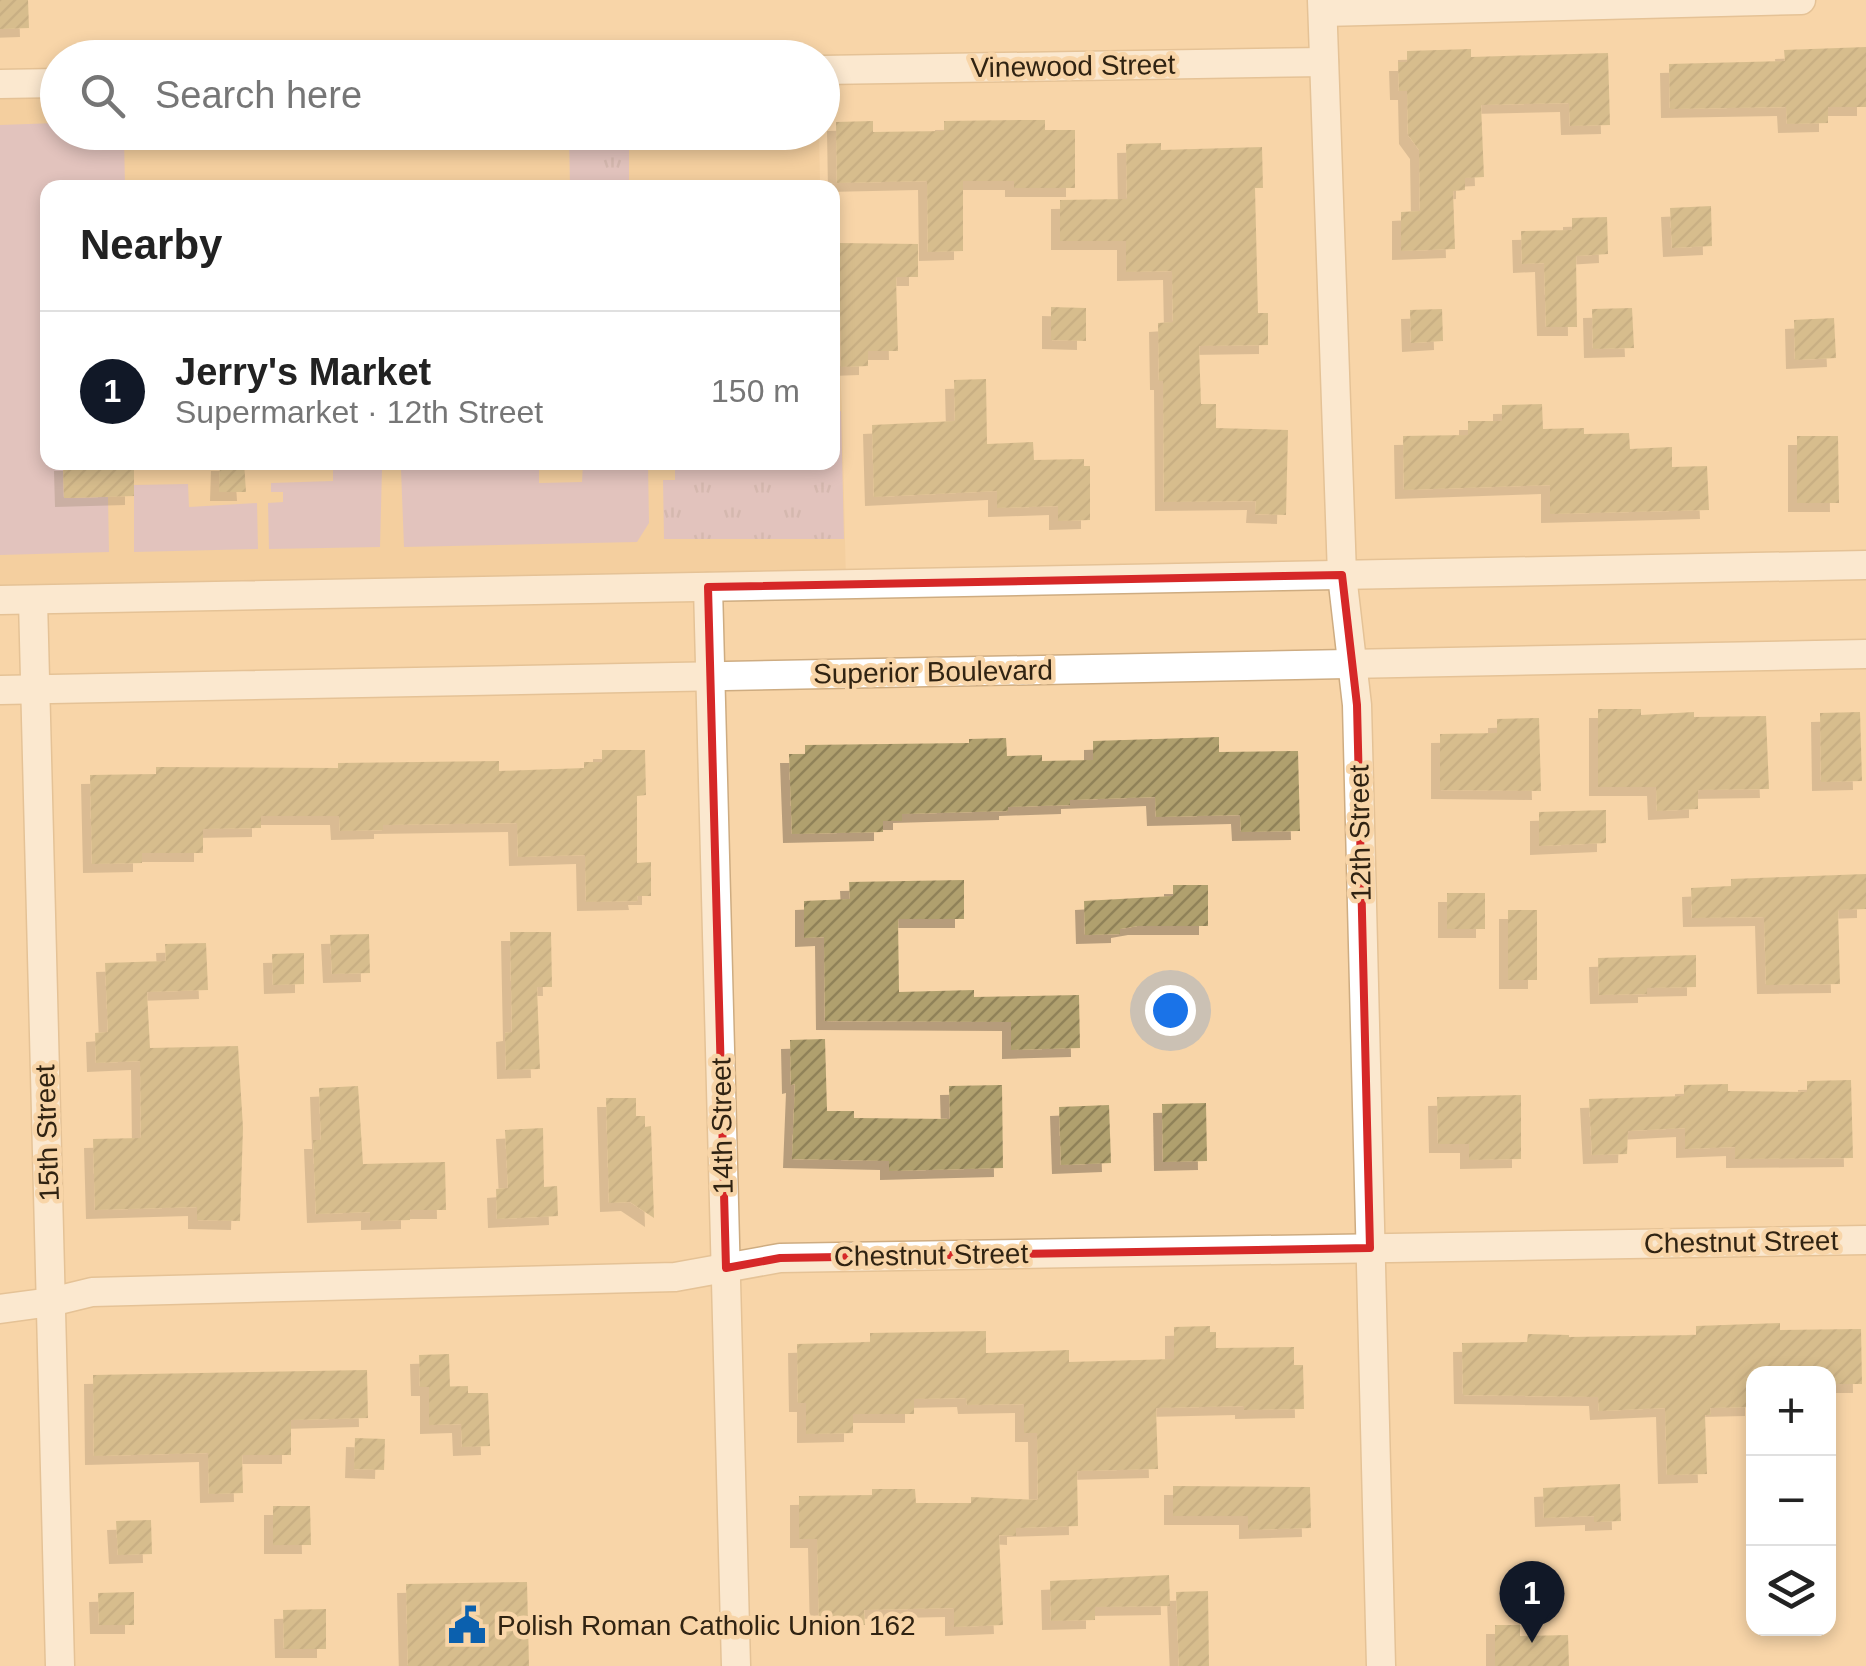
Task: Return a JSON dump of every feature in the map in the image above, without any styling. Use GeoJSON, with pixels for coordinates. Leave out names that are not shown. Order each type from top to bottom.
{"type":"FeatureCollection","features":[{"type":"Feature","properties":{"kind":"street"},"geometry":{"type":"LineString","coordinates":[[1323,6],[1801,0]]}},
{"type":"Feature","properties":{"kind":"street","name":"12th Street"},"geometry":{"type":"LineString","coordinates":[[1323,6],[1342,575],[1356,705],[1381,1666]]}},
{"type":"Feature","properties":{"kind":"street","name":"Vinewood Street"},"geometry":{"type":"LineString","coordinates":[[840,70],[1324,62]]}},
{"type":"Feature","properties":{"kind":"street"},"geometry":{"type":"LineString","coordinates":[[0,84],[40,84]]}},
{"type":"Feature","properties":{"kind":"street"},"geometry":{"type":"LineString","coordinates":[[0,600],[1866,565]]}},
{"type":"Feature","properties":{"kind":"street","name":"14th Street"},"geometry":{"type":"LineString","coordinates":[[708,586],[736,1666]]}},
{"type":"Feature","properties":{"kind":"street","name":"15th Street"},"geometry":{"type":"LineString","coordinates":[[34,600],[60,1666]]}},
{"type":"Feature","properties":{"kind":"street","name":"Superior Boulevard"},"geometry":{"type":"LineString","coordinates":[[0,690],[1866,654]]}},
{"type":"Feature","properties":{"kind":"street","name":"Chestnut Street"},"geometry":{"type":"LineString","coordinates":[[0,1309],[92,1292],[676,1277],[780,1258],[1866,1240]]}},
{"type":"Feature","properties":{"kind":"highlighted area"},"geometry":{"type":"Polygon","coordinates":[[[1342,575],[1357,705],[1370,1248],[780,1258],[726,1268],[708,587],[1342,575]]]}},
{"type":"Feature","properties":{"kind":"shaded area"},"geometry":{"type":"Polygon","coordinates":[[[40,83],[40,150],[819,150],[820,180],[40,180],[40,470],[840,470],[840,371],[846,584],[0,600],[0,84],[40,83]]]}},
{"type":"Feature","properties":{"kind":"green space"},"geometry":{"type":"Polygon","coordinates":[[[40,124],[40,150],[124,150],[125,180],[40,180],[40,470],[63,470],[64,498],[108,497],[109,552],[0,555],[0,125],[40,124]]]}},
{"type":"Feature","properties":{"kind":"green space"},"geometry":{"type":"Polygon","coordinates":[[[569,150],[629,150],[629,180],[570,180],[569,150]]]}},
{"type":"Feature","properties":{"kind":"green space"},"geometry":{"type":"Polygon","coordinates":[[[840,411],[844,539],[664,539],[663,480],[675,480],[675,470],[840,470],[840,411]]]}},
{"type":"Feature","properties":{"kind":"green space"},"geometry":{"type":"Polygon","coordinates":[[[333,470],[382,470],[380,547],[269,549],[268,503],[283,502],[283,492],[271,492],[271,483],[333,481],[333,470]]]}},
{"type":"Feature","properties":{"kind":"green space"},"geometry":{"type":"Polygon","coordinates":[[[401,470],[539,470],[539,483],[582,482],[583,470],[648,470],[649,523],[637,542],[404,547],[401,470]]]}},
{"type":"Feature","properties":{"kind":"green space"},"geometry":{"type":"Polygon","coordinates":[[[188,484],[189,507],[257,503],[258,549],[134,552],[134,485],[188,484]]]}},
{"type":"Feature","properties":{"kind":"building"},"geometry":{"type":"Polygon","coordinates":[[[0,0],[28,0],[29,28],[0,29],[0,0]]]}},
{"type":"Feature","properties":{"kind":"building"},"geometry":{"type":"Polygon","coordinates":[[[1866,47],[1866,107],[1828,107],[1828,123],[1787,124],[1786,107],[1670,109],[1669,64],[1785,61],[1784,50],[1866,47]]]}},
{"type":"Feature","properties":{"kind":"building"},"geometry":{"type":"Polygon","coordinates":[[[1471,49],[1471,57],[1608,53],[1610,125],[1570,126],[1569,103],[1481,105],[1484,177],[1465,178],[1465,190],[1453,191],[1455,249],[1401,251],[1401,212],[1420,211],[1419,150],[1408,135],[1407,91],[1399,91],[1398,62],[1407,62],[1407,51],[1471,49]]]}},
{"type":"Feature","properties":{"kind":"building"},"geometry":{"type":"Polygon","coordinates":[[[1045,120],[1045,130],[1075,130],[1075,188],[1014,188],[1014,181],[963,181],[963,251],[928,252],[927,181],[840,183],[836,150],[840,150],[840,122],[873,121],[873,132],[944,131],[944,121],[1045,120]]]}},
{"type":"Feature","properties":{"kind":"building"},"geometry":{"type":"Polygon","coordinates":[[[1161,143],[1161,150],[1262,147],[1263,188],[1255,188],[1258,313],[1268,313],[1268,345],[1199,346],[1201,404],[1216,404],[1216,428],[1288,430],[1286,515],[1255,514],[1256,501],[1164,502],[1163,381],[1159,381],[1158,323],[1173,322],[1172,271],[1126,272],[1126,241],[1060,241],[1060,200],[1127,199],[1126,144],[1161,143]]]}},
{"type":"Feature","properties":{"kind":"building"},"geometry":{"type":"Polygon","coordinates":[[[1711,206],[1712,246],[1672,248],[1670,208],[1711,206]]]}},
{"type":"Feature","properties":{"kind":"building"},"geometry":{"type":"Polygon","coordinates":[[[1607,217],[1608,254],[1576,256],[1577,327],[1546,327],[1544,263],[1522,264],[1521,231],[1572,230],[1572,218],[1607,217]]]}},
{"type":"Feature","properties":{"kind":"building"},"geometry":{"type":"Polygon","coordinates":[[[840,243],[918,244],[918,277],[896,277],[898,351],[868,351],[868,366],[841,367],[840,243]]]}},
{"type":"Feature","properties":{"kind":"building"},"geometry":{"type":"Polygon","coordinates":[[[1051,307],[1086,308],[1086,341],[1051,340],[1051,307]]]}},
{"type":"Feature","properties":{"kind":"building"},"geometry":{"type":"Polygon","coordinates":[[[1632,308],[1634,348],[1593,349],[1592,309],[1632,308]]]}},
{"type":"Feature","properties":{"kind":"building"},"geometry":{"type":"Polygon","coordinates":[[[1442,309],[1443,341],[1411,343],[1410,310],[1442,309]]]}},
{"type":"Feature","properties":{"kind":"building"},"geometry":{"type":"Polygon","coordinates":[[[1834,318],[1836,358],[1795,360],[1794,320],[1834,318]]]}},
{"type":"Feature","properties":{"kind":"building"},"geometry":{"type":"Polygon","coordinates":[[[986,379],[987,444],[1033,442],[1034,460],[1084,459],[1084,466],[1090,466],[1090,520],[1058,521],[1058,506],[997,508],[997,491],[874,497],[872,425],[955,421],[954,380],[986,379]]]}},
{"type":"Feature","properties":{"kind":"building"},"geometry":{"type":"Polygon","coordinates":[[[1542,404],[1543,429],[1584,428],[1584,434],[1629,433],[1630,449],[1672,447],[1672,467],[1707,466],[1709,510],[1550,514],[1550,485],[1404,490],[1403,436],[1468,435],[1468,421],[1502,421],[1502,405],[1542,404]]]}},
{"type":"Feature","properties":{"kind":"building"},"geometry":{"type":"Polygon","coordinates":[[[1797,436],[1838,436],[1839,503],[1797,503],[1797,436]]]}},
{"type":"Feature","properties":{"kind":"building"},"geometry":{"type":"Polygon","coordinates":[[[63,470],[134,470],[134,496],[64,498],[63,470]]]}},
{"type":"Feature","properties":{"kind":"building"},"geometry":{"type":"Polygon","coordinates":[[[220,470],[245,470],[246,492],[219,492],[220,470]]]}},
{"type":"Feature","properties":{"kind":"building"},"geometry":{"type":"Polygon","coordinates":[[[1598,709],[1641,709],[1641,715],[1694,712],[1694,717],[1766,716],[1769,789],[1698,790],[1698,809],[1657,811],[1656,787],[1598,787],[1598,709]]]}},
{"type":"Feature","properties":{"kind":"building"},"geometry":{"type":"Polygon","coordinates":[[[1860,712],[1862,781],[1821,782],[1820,713],[1860,712]]]}},
{"type":"Feature","properties":{"kind":"building"},"geometry":{"type":"Polygon","coordinates":[[[1539,718],[1541,791],[1440,790],[1440,734],[1497,733],[1497,719],[1539,718]]]}},
{"type":"Feature","properties":{"kind":"building"},"geometry":{"type":"Polygon","coordinates":[[[1219,737],[1219,752],[1298,751],[1300,831],[1241,832],[1240,815],[1156,817],[1155,797],[1070,800],[1070,805],[1008,807],[1008,811],[902,814],[902,821],[883,821],[883,832],[792,834],[789,754],[805,754],[805,745],[969,743],[969,739],[1006,738],[1007,756],[1042,755],[1042,761],[1093,760],[1093,741],[1219,737]]]}},
{"type":"Feature","properties":{"kind":"building"},"geometry":{"type":"Polygon","coordinates":[[[602,750],[645,750],[646,795],[637,796],[637,863],[651,862],[651,896],[637,896],[638,901],[586,902],[585,855],[518,857],[517,823],[383,825],[383,830],[340,831],[339,816],[261,816],[261,828],[203,829],[203,853],[142,853],[142,863],[92,864],[90,775],[156,774],[156,767],[338,768],[338,763],[499,761],[499,771],[584,768],[584,762],[602,762],[602,750]]]}},
{"type":"Feature","properties":{"kind":"building"},"geometry":{"type":"Polygon","coordinates":[[[1606,810],[1606,843],[1539,846],[1539,812],[1606,810]]]}},
{"type":"Feature","properties":{"kind":"building"},"geometry":{"type":"Polygon","coordinates":[[[1866,874],[1866,909],[1838,910],[1840,984],[1766,985],[1764,917],[1692,918],[1691,888],[1731,886],[1731,879],[1866,874]]]}},
{"type":"Feature","properties":{"kind":"building"},"geometry":{"type":"Polygon","coordinates":[[[964,880],[964,919],[898,919],[899,992],[974,990],[974,997],[1079,995],[1080,1048],[1011,1050],[1011,1022],[825,1021],[824,937],[804,938],[804,901],[850,899],[849,882],[964,880]]]}},
{"type":"Feature","properties":{"kind":"building"},"geometry":{"type":"Polygon","coordinates":[[[1173,885],[1208,885],[1208,926],[1137,926],[1120,929],[1120,934],[1085,935],[1084,901],[1173,896],[1173,885]]]}},
{"type":"Feature","properties":{"kind":"building"},"geometry":{"type":"Polygon","coordinates":[[[1447,893],[1485,893],[1485,929],[1447,929],[1447,893]]]}},
{"type":"Feature","properties":{"kind":"building"},"geometry":{"type":"Polygon","coordinates":[[[1508,910],[1537,910],[1537,980],[1508,980],[1508,910]]]}},
{"type":"Feature","properties":{"kind":"building"},"geometry":{"type":"Polygon","coordinates":[[[510,932],[551,932],[552,987],[537,987],[540,1069],[506,1070],[505,1033],[512,1032],[510,932]]]}},
{"type":"Feature","properties":{"kind":"building"},"geometry":{"type":"Polygon","coordinates":[[[369,934],[370,973],[332,974],[330,935],[369,934]]]}},
{"type":"Feature","properties":{"kind":"building"},"geometry":{"type":"Polygon","coordinates":[[[206,943],[208,990],[147,992],[150,1048],[238,1046],[243,1128],[240,1221],[197,1220],[197,1207],[95,1210],[93,1139],[141,1138],[140,1061],[96,1063],[95,1033],[108,1032],[105,963],[166,961],[165,944],[206,943]]]}},
{"type":"Feature","properties":{"kind":"building"},"geometry":{"type":"Polygon","coordinates":[[[304,953],[304,984],[273,985],[272,954],[304,953]]]}},
{"type":"Feature","properties":{"kind":"building"},"geometry":{"type":"Polygon","coordinates":[[[1696,955],[1696,987],[1647,988],[1647,994],[1599,995],[1598,958],[1696,955]]]}},
{"type":"Feature","properties":{"kind":"building"},"geometry":{"type":"Polygon","coordinates":[[[825,1039],[827,1111],[854,1111],[854,1118],[950,1119],[949,1086],[1002,1085],[1003,1168],[889,1171],[889,1161],[792,1159],[795,1084],[791,1085],[790,1040],[825,1039]]]}},
{"type":"Feature","properties":{"kind":"building"},"geometry":{"type":"Polygon","coordinates":[[[1851,1080],[1853,1158],[1735,1159],[1735,1147],[1685,1149],[1685,1128],[1628,1131],[1627,1154],[1592,1155],[1589,1099],[1684,1096],[1684,1085],[1728,1084],[1728,1091],[1807,1092],[1807,1081],[1851,1080]]]}},
{"type":"Feature","properties":{"kind":"building"},"geometry":{"type":"Polygon","coordinates":[[[358,1086],[363,1164],[445,1162],[446,1210],[410,1210],[410,1220],[370,1221],[370,1212],[316,1214],[313,1140],[321,1140],[319,1088],[358,1086]]]}},
{"type":"Feature","properties":{"kind":"building"},"geometry":{"type":"Polygon","coordinates":[[[1521,1095],[1521,1159],[1469,1160],[1469,1144],[1438,1144],[1437,1097],[1521,1095]]]}},
{"type":"Feature","properties":{"kind":"building"},"geometry":{"type":"Polygon","coordinates":[[[606,1098],[636,1098],[636,1116],[645,1116],[645,1127],[651,1126],[654,1218],[630,1202],[609,1203],[606,1098]]]}},
{"type":"Feature","properties":{"kind":"building"},"geometry":{"type":"Polygon","coordinates":[[[1206,1103],[1207,1161],[1163,1162],[1162,1104],[1206,1103]]]}},
{"type":"Feature","properties":{"kind":"building"},"geometry":{"type":"Polygon","coordinates":[[[1109,1105],[1111,1163],[1061,1165],[1059,1107],[1109,1105]]]}},
{"type":"Feature","properties":{"kind":"building"},"geometry":{"type":"Polygon","coordinates":[[[543,1128],[544,1187],[557,1186],[558,1216],[497,1219],[496,1189],[508,1188],[505,1130],[543,1128]]]}},
{"type":"Feature","properties":{"kind":"building"},"geometry":{"type":"Polygon","coordinates":[[[1780,1323],[1780,1330],[1861,1329],[1862,1384],[1836,1384],[1836,1366],[1746,1366],[1746,1407],[1710,1408],[1711,1415],[1705,1415],[1707,1474],[1667,1475],[1665,1408],[1599,1411],[1598,1397],[1463,1395],[1462,1343],[1527,1342],[1528,1334],[1696,1335],[1696,1326],[1780,1323]]]}},
{"type":"Feature","properties":{"kind":"building"},"geometry":{"type":"Polygon","coordinates":[[[1210,1326],[1210,1332],[1216,1332],[1216,1348],[1294,1347],[1294,1365],[1303,1365],[1304,1409],[1156,1408],[1158,1469],[1077,1471],[1078,1526],[1016,1528],[1016,1536],[999,1535],[1003,1625],[954,1627],[954,1608],[864,1610],[865,1625],[819,1626],[817,1539],[799,1539],[799,1496],[872,1495],[872,1489],[915,1489],[916,1503],[971,1503],[971,1497],[1038,1500],[1037,1433],[1024,1433],[1024,1404],[967,1405],[966,1398],[914,1399],[914,1414],[853,1414],[853,1433],[806,1434],[806,1403],[798,1403],[797,1344],[870,1342],[870,1333],[986,1331],[986,1353],[1069,1350],[1069,1362],[1174,1359],[1174,1327],[1210,1326]]]}},
{"type":"Feature","properties":{"kind":"building"},"geometry":{"type":"Polygon","coordinates":[[[449,1354],[450,1387],[420,1387],[419,1355],[449,1354]]]}},
{"type":"Feature","properties":{"kind":"building"},"geometry":{"type":"Polygon","coordinates":[[[367,1370],[368,1418],[291,1420],[291,1455],[242,1455],[243,1493],[209,1494],[208,1453],[94,1456],[93,1375],[367,1370]]]}},
{"type":"Feature","properties":{"kind":"building"},"geometry":{"type":"Polygon","coordinates":[[[468,1386],[468,1393],[488,1393],[490,1446],[462,1447],[461,1424],[429,1425],[429,1387],[468,1386]]]}},
{"type":"Feature","properties":{"kind":"building"},"geometry":{"type":"Polygon","coordinates":[[[355,1438],[385,1439],[384,1470],[354,1469],[355,1438]]]}},
{"type":"Feature","properties":{"kind":"building"},"geometry":{"type":"Polygon","coordinates":[[[1620,1484],[1621,1521],[1594,1522],[1594,1516],[1544,1518],[1543,1488],[1620,1484]]]}},
{"type":"Feature","properties":{"kind":"building"},"geometry":{"type":"Polygon","coordinates":[[[1173,1486],[1310,1487],[1311,1528],[1248,1530],[1248,1516],[1173,1516],[1173,1486]]]}},
{"type":"Feature","properties":{"kind":"building"},"geometry":{"type":"Polygon","coordinates":[[[273,1506],[310,1506],[311,1545],[273,1545],[273,1506]]]}},
{"type":"Feature","properties":{"kind":"building"},"geometry":{"type":"Polygon","coordinates":[[[151,1520],[152,1554],[118,1555],[116,1521],[151,1520]]]}},
{"type":"Feature","properties":{"kind":"building"},"geometry":{"type":"Polygon","coordinates":[[[1169,1575],[1170,1606],[1095,1607],[1095,1620],[1051,1621],[1050,1581],[1169,1575]]]}},
{"type":"Feature","properties":{"kind":"building","name":"Polish Roman Catholic Union 162"},"geometry":{"type":"Polygon","coordinates":[[[527,1582],[529,1666],[408,1666],[406,1584],[527,1582]]]}},
{"type":"Feature","properties":{"kind":"building"},"geometry":{"type":"Polygon","coordinates":[[[1208,1591],[1209,1666],[1179,1666],[1176,1592],[1208,1591]]]}},
{"type":"Feature","properties":{"kind":"building"},"geometry":{"type":"Polygon","coordinates":[[[134,1592],[134,1625],[99,1625],[98,1593],[134,1592]]]}},
{"type":"Feature","properties":{"kind":"building"},"geometry":{"type":"Polygon","coordinates":[[[326,1609],[326,1649],[284,1649],[283,1610],[326,1609]]]}},
{"type":"Feature","properties":{"kind":"building"},"geometry":{"type":"Polygon","coordinates":[[[1495,1625],[1520,1625],[1520,1636],[1568,1635],[1569,1666],[1495,1666],[1495,1625]]]}},
{"type":"Feature","properties":{"kind":"place","name":"Polish Roman Catholic Union 162"},"geometry":{"type":"Point","coordinates":[467,1625]}},
{"type":"Feature","properties":{"kind":"place","name":"Jerry's Market"},"geometry":{"type":"Point","coordinates":[1532,1643]}}]}
